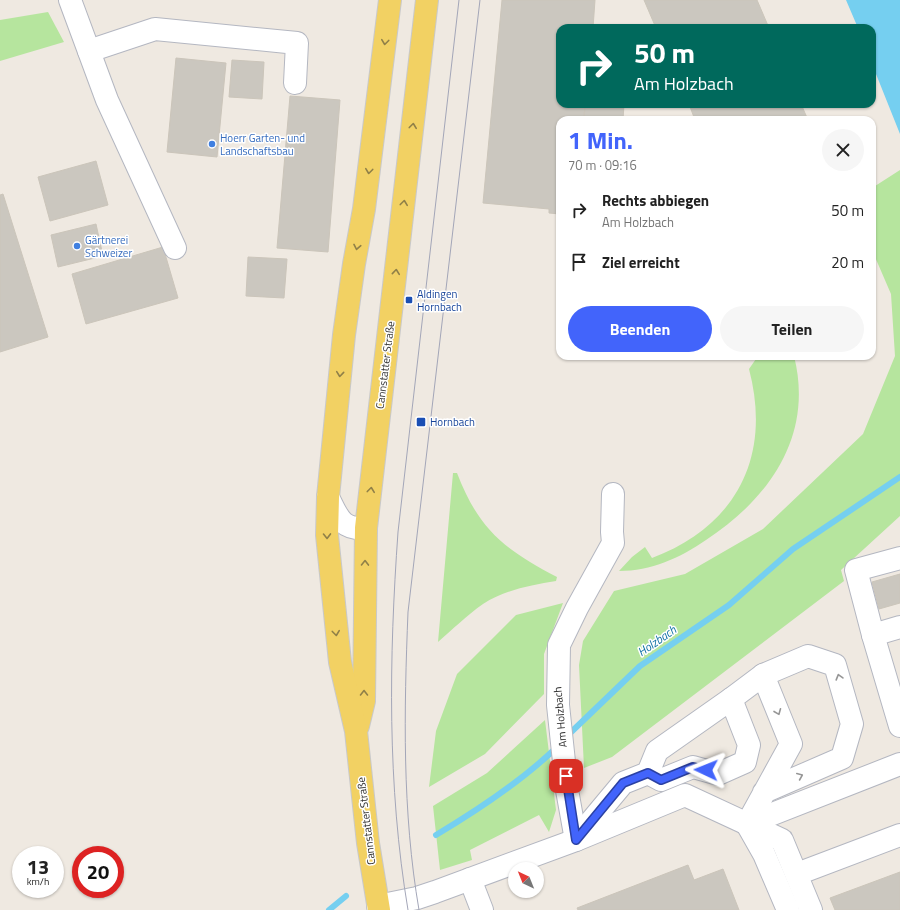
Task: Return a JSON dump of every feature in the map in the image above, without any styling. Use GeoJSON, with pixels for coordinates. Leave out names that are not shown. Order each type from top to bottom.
{"type":"FeatureCollection","features":[{"type":"Feature","properties":{"kind":"main road","name":"Cannstatter Straße"},"geometry":{"type":"LineString","coordinates":[[356,731],[364,701],[366,528],[427,0]]}},
{"type":"Feature","properties":{"kind":"main road","name":"Cannstatter Straße"},"geometry":{"type":"LineString","coordinates":[[378,908],[368,843],[356,731],[340,662],[332,602],[326,535],[328,497],[344,335],[354,264],[364,209],[388,1]]}},
{"type":"Feature","properties":{"kind":"street"},"geometry":{"type":"LineString","coordinates":[[70,0],[107,100],[175,248]]}},
{"type":"Feature","properties":{"kind":"street"},"geometry":{"type":"LineString","coordinates":[[89,51],[155,29],[297,43],[295,83]]}},
{"type":"Feature","properties":{"kind":"street","name":"Am Holzbach"},"geometry":{"type":"LineString","coordinates":[[576,840],[567,790],[558,705],[559,645],[613,543],[614,494]]}},
{"type":"Feature","properties":{"kind":"street"},"geometry":{"type":"LineString","coordinates":[[328,497],[344,525],[354,529],[366,528]]}},
{"type":"Feature","properties":{"kind":"street"},"geometry":{"type":"LineString","coordinates":[[900,558],[856,570],[873,635],[900,726]]}},
{"type":"Feature","properties":{"kind":"street"},"geometry":{"type":"LineString","coordinates":[[873,635],[900,627]]}},
{"type":"Feature","properties":{"kind":"street"},"geometry":{"type":"LineString","coordinates":[[576,840],[623,783],[648,773],[658,751],[763,675],[808,656],[835,665],[852,724],[842,758],[764,792]]}},
{"type":"Feature","properties":{"kind":"street"},"geometry":{"type":"LineString","coordinates":[[747,824],[791,744],[763,675]]}},
{"type":"Feature","properties":{"kind":"street"},"geometry":{"type":"LineString","coordinates":[[648,773],[661,780],[693,767],[718,774],[745,762],[749,745],[731,699]]}},
{"type":"Feature","properties":{"kind":"street"},"geometry":{"type":"LineString","coordinates":[[747,824],[900,764]]}},
{"type":"Feature","properties":{"kind":"street"},"geometry":{"type":"LineString","coordinates":[[378,908],[417,898],[576,840],[685,795],[782,840],[811,910]]}},
{"type":"Feature","properties":{"kind":"street"},"geometry":{"type":"LineString","coordinates":[[747,824],[764,854],[788,910]]}},
{"type":"Feature","properties":{"kind":"street"},"geometry":{"type":"LineString","coordinates":[[797,874],[900,835]]}},
{"type":"Feature","properties":{"kind":"street"},"geometry":{"type":"LineString","coordinates":[[470,879],[482,910]]}},
{"type":"Feature","properties":{"kind":"green space"},"geometry":{"type":"Polygon","coordinates":[[[48,12],[64,42],[0,61],[0,20],[48,12]]]}},
{"type":"Feature","properties":{"kind":"green space"},"geometry":{"type":"Polygon","coordinates":[[[900,170],[900,516],[841,570],[844,581],[612,757],[584,768],[579,665],[583,641],[614,591],[685,574],[763,529],[863,434],[895,356],[891,294],[876,259],[876,185],[900,170]]]}},
{"type":"Feature","properties":{"kind":"green space"},"geometry":{"type":"Polygon","coordinates":[[[755,360],[795,360],[799,385],[798,412],[792,438],[782,462],[750,505],[706,540],[675,558],[654,566],[642,569],[619,571],[632,557],[645,547],[652,558],[682,544],[706,527],[726,507],[741,484],[751,459],[756,431],[755,401],[749,369],[755,360]]]}},
{"type":"Feature","properties":{"kind":"green space"},"geometry":{"type":"Polygon","coordinates":[[[453,473],[457,473],[465,493],[474,509],[484,524],[495,536],[522,557],[557,577],[556,581],[518,589],[491,599],[471,613],[438,642],[453,473]]]}},
{"type":"Feature","properties":{"kind":"green space"},"geometry":{"type":"Polygon","coordinates":[[[563,603],[544,654],[544,694],[485,754],[429,787],[436,731],[457,674],[516,615],[563,603]]]}},
{"type":"Feature","properties":{"kind":"green space"},"geometry":{"type":"Polygon","coordinates":[[[545,720],[556,810],[549,832],[539,815],[470,850],[472,860],[440,870],[433,806],[487,773],[545,720]]]}},
{"type":"Feature","properties":{"kind":"water"},"geometry":{"type":"Polygon","coordinates":[[[846,0],[900,0],[900,134],[876,74],[876,24],[856,24],[846,0]]]}},
{"type":"Feature","properties":{"kind":"building"},"geometry":{"type":"Polygon","coordinates":[[[502,0],[595,0],[593,24],[556,24],[556,108],[585,108],[584,116],[556,116],[556,214],[549,213],[549,209],[483,203],[502,0]]]}},
{"type":"Feature","properties":{"kind":"building"},"geometry":{"type":"Polygon","coordinates":[[[644,0],[757,0],[767,24],[654,24],[644,0]]]}},
{"type":"Feature","properties":{"kind":"building"},"geometry":{"type":"Polygon","coordinates":[[[176,58],[226,63],[217,157],[167,152],[176,58]]]}},
{"type":"Feature","properties":{"kind":"building"},"geometry":{"type":"Polygon","coordinates":[[[232,60],[264,62],[262,99],[229,97],[232,60]]]}},
{"type":"Feature","properties":{"kind":"building"},"geometry":{"type":"Polygon","coordinates":[[[290,96],[340,100],[328,252],[277,248],[290,96]]]}},
{"type":"Feature","properties":{"kind":"building"},"geometry":{"type":"Polygon","coordinates":[[[585,108],[624,108],[623,116],[584,116],[585,108]]]}},
{"type":"Feature","properties":{"kind":"building"},"geometry":{"type":"Polygon","coordinates":[[[690,108],[803,108],[806,116],[694,116],[690,108]]]}},
{"type":"Feature","properties":{"kind":"building"},"geometry":{"type":"Polygon","coordinates":[[[96,161],[108,205],[50,221],[38,177],[96,161]]]}},
{"type":"Feature","properties":{"kind":"building"},"geometry":{"type":"Polygon","coordinates":[[[3,194],[48,337],[0,352],[0,195],[3,194]]]}},
{"type":"Feature","properties":{"kind":"building","name":"Gärtnerei Schweizer"},"geometry":{"type":"Polygon","coordinates":[[[96,224],[103,256],[58,267],[51,235],[96,224]]]}},
{"type":"Feature","properties":{"kind":"building"},"geometry":{"type":"Polygon","coordinates":[[[163,247],[178,298],[86,324],[72,274],[163,247]]]}},
{"type":"Feature","properties":{"kind":"building"},"geometry":{"type":"Polygon","coordinates":[[[248,257],[287,259],[284,298],[246,296],[248,257]]]}},
{"type":"Feature","properties":{"kind":"building"},"geometry":{"type":"Polygon","coordinates":[[[900,574],[900,603],[879,609],[872,582],[900,574]]]}},
{"type":"Feature","properties":{"kind":"building"},"geometry":{"type":"Polygon","coordinates":[[[688,865],[694,880],[723,869],[739,910],[578,910],[577,908],[688,865]]]}},
{"type":"Feature","properties":{"kind":"building"},"geometry":{"type":"Polygon","coordinates":[[[900,872],[900,910],[835,910],[830,898],[900,872]]]}},
{"type":"Feature","properties":{"kind":"waterway","name":"Holzbach"},"geometry":{"type":"LineString","coordinates":[[566,737],[640,666],[729,605],[793,549],[900,477]]}},
{"type":"Feature","properties":{"kind":"waterway","name":"Holzbach"},"geometry":{"type":"LineString","coordinates":[[436,835],[499,794],[529,772],[557,747]]}},
{"type":"Feature","properties":{"kind":"waterway","name":"Holzbach"},"geometry":{"type":"LineString","coordinates":[[329,910],[346,896]]}},
{"type":"Feature","properties":{"kind":"tram line"},"geometry":{"type":"LineString","coordinates":[[408,910],[401,863],[393,769],[392,674],[395,579],[398,532],[459,0]]}},
{"type":"Feature","properties":{"kind":"tram line"},"geometry":{"type":"LineString","coordinates":[[419,910],[413,873],[407,798],[405,724],[408,612],[480,0]]}},
{"type":"Feature","properties":{"kind":"place","name":"Hoerr Garten- und Landschaftsbau"},"geometry":{"type":"Point","coordinates":[212,144]}},
{"type":"Feature","properties":{"kind":"place","name":"Gärtnerei Schweizer"},"geometry":{"type":"Point","coordinates":[77,246]}},
{"type":"Feature","properties":{"kind":"place","name":"Aldingen Hornbach"},"geometry":{"type":"Point","coordinates":[409,300]}},
{"type":"Feature","properties":{"kind":"place","name":"Hornbach"},"geometry":{"type":"Point","coordinates":[421,422]}},
{"type":"Feature","properties":{"kind":"route"},"geometry":{"type":"LineString","coordinates":[[566,776],[576,840],[623,783],[648,773],[661,780],[693,767],[706,770]]}}]}
